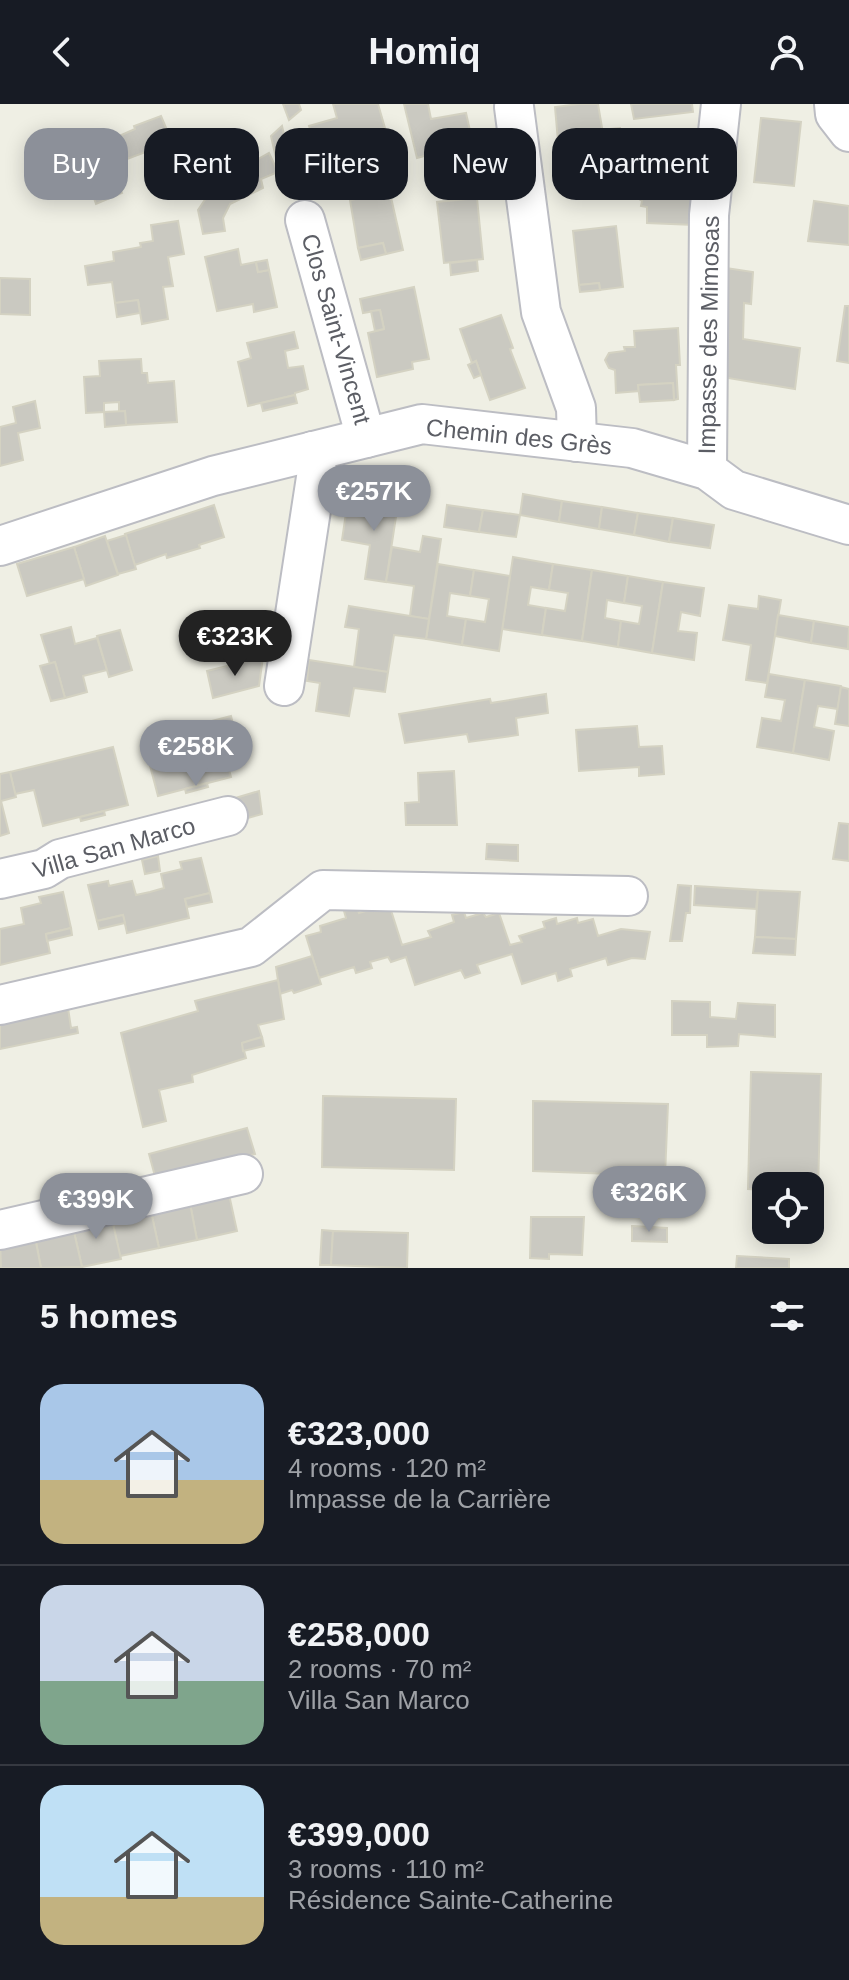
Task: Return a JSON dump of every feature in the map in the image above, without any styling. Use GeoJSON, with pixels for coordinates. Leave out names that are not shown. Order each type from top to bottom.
{"type":"FeatureCollection","features":[{"type":"Feature","properties":{"kind":"street","name":"Impasse des Mimosas"},"geometry":{"type":"LineString","coordinates":[[707,470],[709,215],[721,104]]}},
{"type":"Feature","properties":{"kind":"street"},"geometry":{"type":"LineString","coordinates":[[834,104],[835,114],[849,132]]}},
{"type":"Feature","properties":{"kind":"street"},"geometry":{"type":"LineString","coordinates":[[514,107],[541,312],[576,408],[577,442]]}},
{"type":"Feature","properties":{"kind":"street","name":"Clos Saint-Vincent"},"geometry":{"type":"LineString","coordinates":[[305,220],[366,438]]}},
{"type":"Feature","properties":{"kind":"street","name":"Chemin des Grès"},"geometry":{"type":"LineString","coordinates":[[0,546],[213,476],[422,424],[632,448],[707,470],[734,490],[849,525]]}},
{"type":"Feature","properties":{"kind":"street"},"geometry":{"type":"LineString","coordinates":[[284,686],[317,471],[313,451]]}},
{"type":"Feature","properties":{"kind":"street","name":"Villa San Marco"},"geometry":{"type":"LineString","coordinates":[[0,879],[44,869],[60,859],[228,816]]}},
{"type":"Feature","properties":{"kind":"street"},"geometry":{"type":"LineString","coordinates":[[0,1005],[251,947],[323,890],[628,896]]}},
{"type":"Feature","properties":{"kind":"street"},"geometry":{"type":"LineString","coordinates":[[0,1230],[243,1174]]}},
{"type":"Feature","properties":{"kind":"building"},"geometry":{"type":"Polygon","coordinates":[[[283,104],[299,104],[301,110],[289,120],[283,104]]]}},
{"type":"Feature","properties":{"kind":"building"},"geometry":{"type":"Polygon","coordinates":[[[333,104],[378,104],[385,128],[309,126],[337,118],[333,104]]]}},
{"type":"Feature","properties":{"kind":"building"},"geometry":{"type":"Polygon","coordinates":[[[404,104],[428,104],[431,119],[466,113],[469,128],[424,128],[424,156],[417,158],[404,104]]]}},
{"type":"Feature","properties":{"kind":"building"},"geometry":{"type":"Polygon","coordinates":[[[598,104],[602,128],[557,128],[555,107],[598,104]]]}},
{"type":"Feature","properties":{"kind":"building"},"geometry":{"type":"Polygon","coordinates":[[[631,104],[692,104],[693,112],[634,119],[631,104]]]}},
{"type":"Feature","properties":{"kind":"building"},"geometry":{"type":"Polygon","coordinates":[[[161,116],[166,128],[144,128],[144,153],[128,159],[128,132],[135,129],[134,126],[161,116]]]}},
{"type":"Feature","properties":{"kind":"building"},"geometry":{"type":"Polygon","coordinates":[[[761,118],[801,122],[794,186],[754,182],[761,118]]]}},
{"type":"Feature","properties":{"kind":"building"},"geometry":{"type":"Polygon","coordinates":[[[275,132],[275,154],[271,136],[275,132]]]}},
{"type":"Feature","properties":{"kind":"building"},"geometry":{"type":"Polygon","coordinates":[[[269,153],[275,173],[261,179],[263,188],[259,190],[259,159],[269,153]]]}},
{"type":"Feature","properties":{"kind":"building"},"geometry":{"type":"Polygon","coordinates":[[[205,200],[238,200],[230,204],[223,218],[225,231],[203,234],[198,210],[205,200]]]}},
{"type":"Feature","properties":{"kind":"building"},"geometry":{"type":"Polygon","coordinates":[[[350,200],[392,200],[403,250],[386,254],[383,243],[358,248],[350,200]]]}},
{"type":"Feature","properties":{"kind":"building"},"geometry":{"type":"Polygon","coordinates":[[[477,200],[483,259],[444,263],[437,202],[477,200]]]}},
{"type":"Feature","properties":{"kind":"building"},"geometry":{"type":"Polygon","coordinates":[[[695,200],[694,225],[647,223],[647,207],[641,206],[642,201],[695,200]]]}},
{"type":"Feature","properties":{"kind":"building"},"geometry":{"type":"Polygon","coordinates":[[[814,201],[849,206],[849,245],[808,241],[814,201]]]}},
{"type":"Feature","properties":{"kind":"building"},"geometry":{"type":"Polygon","coordinates":[[[178,221],[184,254],[168,257],[173,286],[163,287],[168,319],[142,324],[138,300],[115,303],[112,282],[88,285],[85,266],[114,261],[113,252],[141,247],[140,243],[153,241],[151,225],[178,221]]]}},
{"type":"Feature","properties":{"kind":"building"},"geometry":{"type":"Polygon","coordinates":[[[616,226],[623,287],[600,290],[599,283],[579,285],[573,231],[616,226]]]}},
{"type":"Feature","properties":{"kind":"building"},"geometry":{"type":"Polygon","coordinates":[[[383,243],[386,254],[361,260],[358,248],[383,243]]]}},
{"type":"Feature","properties":{"kind":"building"},"geometry":{"type":"Polygon","coordinates":[[[238,249],[241,265],[256,262],[258,272],[269,270],[277,307],[254,312],[253,304],[217,311],[205,257],[238,249]]]}},
{"type":"Feature","properties":{"kind":"building"},"geometry":{"type":"Polygon","coordinates":[[[267,260],[269,270],[258,272],[256,262],[267,260]]]}},
{"type":"Feature","properties":{"kind":"building"},"geometry":{"type":"Polygon","coordinates":[[[477,260],[478,271],[451,275],[450,263],[477,260]]]}},
{"type":"Feature","properties":{"kind":"building"},"geometry":{"type":"Polygon","coordinates":[[[726,268],[753,272],[751,304],[744,303],[743,339],[800,348],[795,389],[722,377],[726,268]]]}},
{"type":"Feature","properties":{"kind":"building"},"geometry":{"type":"Polygon","coordinates":[[[0,278],[30,279],[30,315],[0,314],[0,278]]]}},
{"type":"Feature","properties":{"kind":"building"},"geometry":{"type":"Polygon","coordinates":[[[599,283],[600,290],[580,292],[579,285],[599,283]]]}},
{"type":"Feature","properties":{"kind":"building"},"geometry":{"type":"Polygon","coordinates":[[[414,287],[429,359],[412,362],[413,369],[377,377],[368,333],[384,329],[380,310],[363,313],[360,299],[414,287]]]}},
{"type":"Feature","properties":{"kind":"building"},"geometry":{"type":"Polygon","coordinates":[[[138,300],[140,313],[117,317],[115,303],[138,300]]]}},
{"type":"Feature","properties":{"kind":"building"},"geometry":{"type":"Polygon","coordinates":[[[845,306],[849,306],[849,363],[837,361],[845,306]]]}},
{"type":"Feature","properties":{"kind":"building"},"geometry":{"type":"Polygon","coordinates":[[[380,310],[384,329],[375,331],[371,311],[380,310]]]}},
{"type":"Feature","properties":{"kind":"building"},"geometry":{"type":"Polygon","coordinates":[[[501,315],[525,388],[490,400],[460,329],[501,315]]]}},
{"type":"Feature","properties":{"kind":"building"},"geometry":{"type":"Polygon","coordinates":[[[678,328],[678,399],[674,400],[673,383],[638,385],[639,391],[616,393],[615,370],[609,368],[605,360],[609,353],[625,351],[624,347],[635,347],[634,331],[678,328]]]}},
{"type":"Feature","properties":{"kind":"building"},"geometry":{"type":"Polygon","coordinates":[[[294,332],[298,348],[285,351],[288,368],[303,366],[308,389],[248,406],[238,362],[251,358],[247,343],[294,332]]]}},
{"type":"Feature","properties":{"kind":"building"},"geometry":{"type":"Polygon","coordinates":[[[141,359],[142,373],[147,373],[148,383],[174,381],[177,422],[126,425],[125,411],[119,412],[119,402],[104,403],[104,412],[86,413],[84,377],[100,376],[99,361],[141,359]]]}},
{"type":"Feature","properties":{"kind":"building"},"geometry":{"type":"Polygon","coordinates":[[[476,361],[481,375],[474,378],[468,365],[476,361]]]}},
{"type":"Feature","properties":{"kind":"building"},"geometry":{"type":"Polygon","coordinates":[[[673,383],[674,400],[640,402],[638,385],[673,383]]]}},
{"type":"Feature","properties":{"kind":"building"},"geometry":{"type":"Polygon","coordinates":[[[295,395],[297,403],[263,411],[261,403],[295,395]]]}},
{"type":"Feature","properties":{"kind":"building"},"geometry":{"type":"Polygon","coordinates":[[[35,401],[40,428],[18,433],[23,460],[0,466],[0,427],[16,423],[13,407],[35,401]]]}},
{"type":"Feature","properties":{"kind":"building"},"geometry":{"type":"Polygon","coordinates":[[[125,411],[126,425],[105,427],[104,412],[125,411]]]}},
{"type":"Feature","properties":{"kind":"building"},"geometry":{"type":"Polygon","coordinates":[[[378,494],[399,497],[386,582],[365,579],[370,545],[342,540],[347,506],[375,509],[378,494]]]}},
{"type":"Feature","properties":{"kind":"building"},"geometry":{"type":"Polygon","coordinates":[[[523,494],[562,501],[559,522],[520,515],[523,494]]]}},
{"type":"Feature","properties":{"kind":"building"},"geometry":{"type":"Polygon","coordinates":[[[562,501],[602,507],[599,529],[559,522],[562,501]]]}},
{"type":"Feature","properties":{"kind":"building"},"geometry":{"type":"Polygon","coordinates":[[[214,505],[224,537],[199,545],[200,548],[167,558],[166,554],[135,565],[125,534],[214,505]]]}},
{"type":"Feature","properties":{"kind":"building"},"geometry":{"type":"Polygon","coordinates":[[[447,505],[483,510],[479,532],[444,527],[447,505]]]}},
{"type":"Feature","properties":{"kind":"building"},"geometry":{"type":"Polygon","coordinates":[[[602,507],[638,513],[634,535],[599,529],[602,507]]]}},
{"type":"Feature","properties":{"kind":"building"},"geometry":{"type":"Polygon","coordinates":[[[483,510],[520,515],[516,537],[479,532],[483,510]]]}},
{"type":"Feature","properties":{"kind":"building"},"geometry":{"type":"Polygon","coordinates":[[[638,513],[673,518],[669,542],[634,535],[638,513]]]}},
{"type":"Feature","properties":{"kind":"building"},"geometry":{"type":"Polygon","coordinates":[[[673,518],[714,525],[710,548],[669,542],[673,518]]]}},
{"type":"Feature","properties":{"kind":"building"},"geometry":{"type":"Polygon","coordinates":[[[126,535],[136,569],[118,574],[107,541],[126,535]]]}},
{"type":"Feature","properties":{"kind":"building"},"geometry":{"type":"Polygon","coordinates":[[[105,536],[118,575],[86,586],[74,547],[105,536]]]}},
{"type":"Feature","properties":{"kind":"building"},"geometry":{"type":"Polygon","coordinates":[[[423,536],[441,539],[429,619],[410,616],[414,586],[386,582],[392,547],[420,552],[423,536]]]}},
{"type":"Feature","properties":{"kind":"building"},"geometry":{"type":"Polygon","coordinates":[[[74,547],[84,579],[27,596],[17,564],[74,547]]]}},
{"type":"Feature","properties":{"kind":"building"},"geometry":{"type":"Polygon","coordinates":[[[513,557],[553,564],[549,590],[531,587],[528,605],[546,608],[542,635],[502,629],[513,557]]]}},
{"type":"Feature","properties":{"kind":"building"},"geometry":{"type":"Polygon","coordinates":[[[438,564],[474,570],[470,596],[450,593],[447,616],[466,619],[462,645],[426,639],[438,564]]]}},
{"type":"Feature","properties":{"kind":"building"},"geometry":{"type":"Polygon","coordinates":[[[553,564],[592,570],[582,641],[542,635],[546,608],[565,611],[568,593],[549,590],[553,564]]]}},
{"type":"Feature","properties":{"kind":"building"},"geometry":{"type":"Polygon","coordinates":[[[474,570],[510,576],[499,651],[462,645],[466,619],[485,622],[489,599],[470,596],[474,570]]]}},
{"type":"Feature","properties":{"kind":"building"},"geometry":{"type":"Polygon","coordinates":[[[592,570],[628,576],[624,603],[607,600],[605,618],[621,621],[618,647],[582,641],[592,570]]]}},
{"type":"Feature","properties":{"kind":"building"},"geometry":{"type":"Polygon","coordinates":[[[628,576],[663,582],[652,653],[618,647],[621,621],[639,624],[642,606],[624,603],[628,576]]]}},
{"type":"Feature","properties":{"kind":"building"},"geometry":{"type":"Polygon","coordinates":[[[663,582],[704,588],[700,616],[681,612],[678,631],[697,633],[694,660],[652,653],[663,582]]]}},
{"type":"Feature","properties":{"kind":"building"},"geometry":{"type":"Polygon","coordinates":[[[759,596],[781,600],[767,683],[746,680],[751,645],[723,640],[729,605],[758,609],[759,596]]]}},
{"type":"Feature","properties":{"kind":"building"},"geometry":{"type":"Polygon","coordinates":[[[349,606],[429,619],[426,639],[394,635],[388,672],[354,667],[359,629],[345,627],[349,606]]]}},
{"type":"Feature","properties":{"kind":"building"},"geometry":{"type":"Polygon","coordinates":[[[778,615],[814,621],[811,643],[775,636],[778,615]]]}},
{"type":"Feature","properties":{"kind":"building"},"geometry":{"type":"Polygon","coordinates":[[[814,621],[849,627],[848,649],[811,643],[814,621]]]}},
{"type":"Feature","properties":{"kind":"building"},"geometry":{"type":"Polygon","coordinates":[[[71,627],[75,644],[97,638],[107,670],[83,676],[87,692],[65,698],[55,662],[50,664],[41,635],[71,627]]]}},
{"type":"Feature","properties":{"kind":"building"},"geometry":{"type":"Polygon","coordinates":[[[120,630],[132,670],[109,677],[97,636],[120,630]]]}},
{"type":"Feature","properties":{"kind":"building"},"geometry":{"type":"Polygon","coordinates":[[[263,657],[259,686],[213,698],[207,671],[263,657]]]}},
{"type":"Feature","properties":{"kind":"building"},"geometry":{"type":"Polygon","coordinates":[[[309,660],[388,672],[385,692],[354,688],[349,716],[316,711],[320,683],[307,681],[309,660]]]}},
{"type":"Feature","properties":{"kind":"building"},"geometry":{"type":"Polygon","coordinates":[[[55,662],[65,698],[51,701],[40,666],[55,662]]]}},
{"type":"Feature","properties":{"kind":"building"},"geometry":{"type":"Polygon","coordinates":[[[769,674],[805,680],[793,753],[757,747],[762,718],[781,721],[785,700],[765,697],[769,674]]]}},
{"type":"Feature","properties":{"kind":"building"},"geometry":{"type":"Polygon","coordinates":[[[805,680],[841,686],[838,709],[818,706],[814,727],[834,731],[829,760],[793,753],[805,680]]]}},
{"type":"Feature","properties":{"kind":"building"},"geometry":{"type":"Polygon","coordinates":[[[841,687],[849,689],[849,726],[835,724],[841,687]]]}},
{"type":"Feature","properties":{"kind":"building"},"geometry":{"type":"Polygon","coordinates":[[[546,694],[548,713],[516,718],[518,735],[469,742],[467,734],[405,743],[399,714],[490,699],[491,703],[546,694]]]}},
{"type":"Feature","properties":{"kind":"building"},"geometry":{"type":"Polygon","coordinates":[[[231,716],[237,740],[222,744],[231,777],[158,796],[143,739],[231,716]]]}},
{"type":"Feature","properties":{"kind":"building"},"geometry":{"type":"Polygon","coordinates":[[[637,726],[639,747],[662,746],[664,774],[639,776],[639,767],[579,771],[576,730],[637,726]]]}},
{"type":"Feature","properties":{"kind":"building"},"geometry":{"type":"Polygon","coordinates":[[[113,747],[128,805],[43,826],[34,790],[15,794],[10,772],[113,747]]]}},
{"type":"Feature","properties":{"kind":"building"},"geometry":{"type":"Polygon","coordinates":[[[454,771],[457,825],[406,825],[405,803],[419,802],[418,773],[454,771]]]}},
{"type":"Feature","properties":{"kind":"building"},"geometry":{"type":"Polygon","coordinates":[[[10,772],[16,797],[1,801],[9,833],[0,836],[0,774],[10,772]]]}},
{"type":"Feature","properties":{"kind":"building"},"geometry":{"type":"Polygon","coordinates":[[[207,783],[208,787],[186,793],[185,789],[207,783]]]}},
{"type":"Feature","properties":{"kind":"building"},"geometry":{"type":"Polygon","coordinates":[[[259,791],[262,814],[237,821],[232,799],[259,791]]]}},
{"type":"Feature","properties":{"kind":"building"},"geometry":{"type":"Polygon","coordinates":[[[104,811],[105,815],[81,821],[80,817],[104,811]]]}},
{"type":"Feature","properties":{"kind":"building"},"geometry":{"type":"Polygon","coordinates":[[[839,823],[849,824],[849,861],[833,859],[839,823]]]}},
{"type":"Feature","properties":{"kind":"building"},"geometry":{"type":"Polygon","coordinates":[[[487,844],[518,845],[518,861],[486,859],[487,844]]]}},
{"type":"Feature","properties":{"kind":"building"},"geometry":{"type":"Polygon","coordinates":[[[158,856],[160,871],[145,874],[142,860],[158,856]]]}},
{"type":"Feature","properties":{"kind":"building"},"geometry":{"type":"Polygon","coordinates":[[[201,858],[210,893],[185,899],[189,918],[127,933],[123,915],[97,921],[88,885],[108,881],[109,886],[132,881],[136,895],[150,892],[164,888],[161,874],[182,869],[180,862],[201,858]]]}},
{"type":"Feature","properties":{"kind":"building"},"geometry":{"type":"Polygon","coordinates":[[[678,885],[691,886],[690,913],[686,913],[682,941],[670,941],[678,885]]]}},
{"type":"Feature","properties":{"kind":"building"},"geometry":{"type":"Polygon","coordinates":[[[695,886],[758,890],[756,909],[694,905],[695,886]]]}},
{"type":"Feature","properties":{"kind":"building"},"geometry":{"type":"Polygon","coordinates":[[[758,890],[800,892],[796,939],[755,937],[758,890]]]}},
{"type":"Feature","properties":{"kind":"building"},"geometry":{"type":"Polygon","coordinates":[[[63,892],[71,928],[46,934],[50,953],[0,965],[0,929],[24,924],[21,908],[41,903],[39,897],[63,892]]]}},
{"type":"Feature","properties":{"kind":"building"},"geometry":{"type":"Polygon","coordinates":[[[210,893],[212,902],[187,907],[185,899],[210,893]]]}},
{"type":"Feature","properties":{"kind":"building"},"geometry":{"type":"Polygon","coordinates":[[[389,904],[402,945],[431,937],[428,931],[454,922],[452,915],[464,912],[466,918],[499,913],[510,945],[522,942],[519,936],[545,928],[543,922],[556,918],[557,924],[577,918],[578,923],[593,919],[598,936],[621,929],[650,932],[645,959],[632,958],[608,965],[606,958],[570,969],[572,976],[558,981],[556,973],[522,984],[512,954],[477,965],[480,973],[465,978],[461,970],[415,985],[406,957],[391,962],[388,957],[370,962],[372,968],[356,973],[354,967],[319,978],[306,936],[321,932],[320,926],[346,918],[344,911],[357,908],[359,913],[389,904]]]}},
{"type":"Feature","properties":{"kind":"building"},"geometry":{"type":"Polygon","coordinates":[[[123,915],[125,923],[99,929],[97,921],[123,915]]]}},
{"type":"Feature","properties":{"kind":"building"},"geometry":{"type":"Polygon","coordinates":[[[71,928],[72,935],[47,941],[46,934],[71,928]]]}},
{"type":"Feature","properties":{"kind":"building"},"geometry":{"type":"Polygon","coordinates":[[[755,937],[796,939],[795,955],[753,953],[755,937]]]}},
{"type":"Feature","properties":{"kind":"building"},"geometry":{"type":"Polygon","coordinates":[[[312,956],[321,984],[280,994],[276,967],[312,956]]]}},
{"type":"Feature","properties":{"kind":"building"},"geometry":{"type":"Polygon","coordinates":[[[278,980],[284,1019],[258,1025],[262,1037],[242,1043],[246,1058],[192,1075],[193,1082],[159,1090],[166,1121],[143,1127],[121,1033],[198,1011],[195,1001],[278,980]]]}},
{"type":"Feature","properties":{"kind":"building"},"geometry":{"type":"Polygon","coordinates":[[[672,1001],[710,1002],[710,1017],[736,1019],[738,1003],[775,1005],[775,1037],[739,1034],[738,1046],[707,1047],[707,1035],[672,1035],[672,1001]]]}},
{"type":"Feature","properties":{"kind":"building"},"geometry":{"type":"Polygon","coordinates":[[[68,1008],[71,1028],[77,1027],[78,1033],[0,1049],[0,1022],[68,1008]]]}},
{"type":"Feature","properties":{"kind":"building"},"geometry":{"type":"Polygon","coordinates":[[[262,1037],[264,1046],[243,1051],[242,1043],[262,1037]]]}},
{"type":"Feature","properties":{"kind":"building"},"geometry":{"type":"Polygon","coordinates":[[[751,1072],[821,1074],[818,1172],[752,1172],[752,1189],[748,1189],[751,1072]]]}},
{"type":"Feature","properties":{"kind":"building"},"geometry":{"type":"Polygon","coordinates":[[[323,1096],[456,1099],[454,1170],[322,1167],[323,1096]]]}},
{"type":"Feature","properties":{"kind":"building"},"geometry":{"type":"Polygon","coordinates":[[[533,1101],[668,1104],[665,1176],[533,1171],[533,1101]]]}},
{"type":"Feature","properties":{"kind":"building"},"geometry":{"type":"Polygon","coordinates":[[[247,1128],[255,1154],[156,1180],[149,1154],[247,1128]]]}},
{"type":"Feature","properties":{"kind":"building"},"geometry":{"type":"Polygon","coordinates":[[[228,1190],[237,1231],[197,1240],[189,1198],[228,1190]]]}},
{"type":"Feature","properties":{"kind":"building"},"geometry":{"type":"Polygon","coordinates":[[[189,1198],[197,1240],[159,1248],[150,1207],[189,1198]]]}},
{"type":"Feature","properties":{"kind":"building"},"geometry":{"type":"Polygon","coordinates":[[[150,1207],[159,1248],[120,1256],[111,1215],[150,1207]]]}},
{"type":"Feature","properties":{"kind":"building"},"geometry":{"type":"Polygon","coordinates":[[[111,1215],[121,1259],[82,1267],[72,1223],[111,1215]]]}},
{"type":"Feature","properties":{"kind":"building"},"geometry":{"type":"Polygon","coordinates":[[[531,1217],[584,1217],[582,1255],[549,1254],[549,1259],[530,1258],[531,1217]]]}},
{"type":"Feature","properties":{"kind":"building"},"geometry":{"type":"Polygon","coordinates":[[[72,1223],[82,1267],[41,1268],[34,1232],[72,1223]]]}},
{"type":"Feature","properties":{"kind":"building"},"geometry":{"type":"Polygon","coordinates":[[[632,1226],[667,1228],[667,1242],[632,1241],[632,1226]]]}},
{"type":"Feature","properties":{"kind":"building"},"geometry":{"type":"Polygon","coordinates":[[[322,1230],[333,1231],[331,1265],[320,1265],[322,1230]]]}},
{"type":"Feature","properties":{"kind":"building"},"geometry":{"type":"Polygon","coordinates":[[[333,1231],[408,1233],[407,1268],[331,1265],[333,1231]]]}},
{"type":"Feature","properties":{"kind":"building"},"geometry":{"type":"Polygon","coordinates":[[[34,1232],[41,1268],[1,1268],[0,1239],[34,1232]]]}},
{"type":"Feature","properties":{"kind":"building"},"geometry":{"type":"Polygon","coordinates":[[[737,1256],[789,1259],[789,1268],[736,1268],[737,1256]]]}}]}
